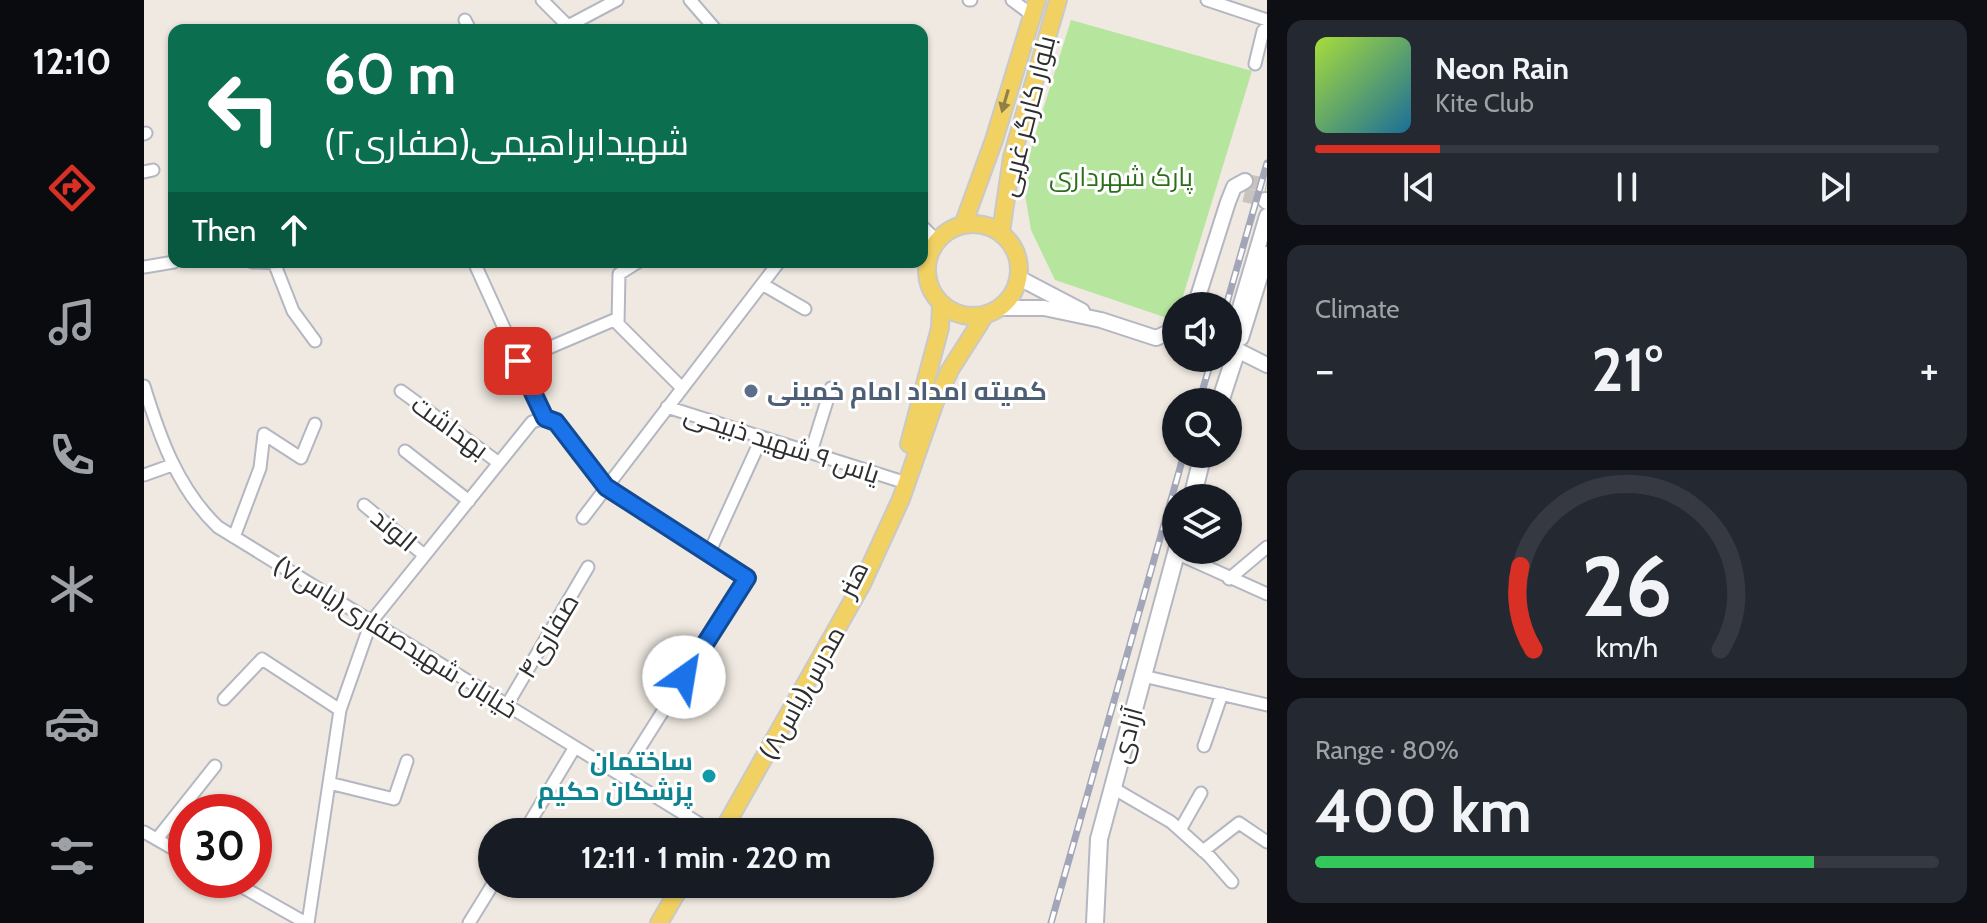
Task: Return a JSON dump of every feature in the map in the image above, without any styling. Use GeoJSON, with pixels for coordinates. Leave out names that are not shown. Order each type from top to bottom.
{"type":"FeatureCollection","features":[{"type":"Feature","properties":{"kind":"main road","name":"بلوار کارگر غربی"},"geometry":{"type":"LineString","coordinates":[[1001,232],[1012,157],[1058,0]]}},
{"type":"Feature","properties":{"kind":"main road"},"geometry":{"type":"LineString","coordinates":[[1034,8],[1051,21]]}},
{"type":"Feature","properties":{"kind":"main road","name":"بلوار کارگر غربی"},"geometry":{"type":"LineString","coordinates":[[963,225],[994,140],[1034,8]]}},
{"type":"Feature","properties":{"kind":"main road"},"geometry":{"type":"LineString","coordinates":[[926,268],[932,294],[941,305],[957,314],[975,317],[1002,308],[1019,278],[1015,249],[1001,232],[978,224],[963,225],[948,231],[937,241],[928,258]]}},
{"type":"Feature","properties":{"kind":"main road","name":"هنر"},"geometry":{"type":"LineString","coordinates":[[721,818],[873,540],[919,413],[940,328],[941,305]]}},
{"type":"Feature","properties":{"kind":"main road","name":"مدرس(یاس۸)"},"geometry":{"type":"LineString","coordinates":[[730,818],[862,584],[901,499],[950,370],[985,315]]}},
{"type":"Feature","properties":{"kind":"main road","name":"آزادی"},"geometry":{"type":"LineString","coordinates":[[1095,923],[1099,839],[1173,564]]}},
{"type":"Feature","properties":{"kind":"main road"},"geometry":{"type":"LineString","coordinates":[[659,923],[674,898]]}},
{"type":"Feature","properties":{"kind":"main road"},"geometry":{"type":"LineString","coordinates":[[668,923],[683,898]]}},
{"type":"Feature","properties":{"kind":"street"},"geometry":{"type":"LineString","coordinates":[[542,0],[566,24]]}},
{"type":"Feature","properties":{"kind":"street"},"geometry":{"type":"LineString","coordinates":[[572,24],[617,0]]}},
{"type":"Feature","properties":{"kind":"street"},"geometry":{"type":"LineString","coordinates":[[690,0],[711,24]]}},
{"type":"Feature","properties":{"kind":"street"},"geometry":{"type":"LineString","coordinates":[[1012,0],[1034,8]]}},
{"type":"Feature","properties":{"kind":"street"},"geometry":{"type":"LineString","coordinates":[[1207,0],[1267,20]]}},
{"type":"Feature","properties":{"kind":"street"},"geometry":{"type":"LineString","coordinates":[[1255,64],[1263,31],[1267,27]]}},
{"type":"Feature","properties":{"kind":"street"},"geometry":{"type":"LineString","coordinates":[[1199,292],[1234,187],[1244,188]]}},
{"type":"Feature","properties":{"kind":"street"},"geometry":{"type":"LineString","coordinates":[[1242,301],[1267,216]]}},
{"type":"Feature","properties":{"kind":"street"},"geometry":{"type":"LineString","coordinates":[[928,232],[937,241]]}},
{"type":"Feature","properties":{"kind":"street"},"geometry":{"type":"LineString","coordinates":[[1242,334],[1267,254]]}},
{"type":"Feature","properties":{"kind":"street"},"geometry":{"type":"LineString","coordinates":[[144,267],[168,263]]}},
{"type":"Feature","properties":{"kind":"street"},"geometry":{"type":"LineString","coordinates":[[279,268],[293,311],[315,341]]}},
{"type":"Feature","properties":{"kind":"street"},"geometry":{"type":"LineString","coordinates":[[477,268],[545,418]]}},
{"type":"Feature","properties":{"kind":"street"},"geometry":{"type":"LineString","coordinates":[[618,324],[619,274],[628,268]]}},
{"type":"Feature","properties":{"kind":"street"},"geometry":{"type":"LineString","coordinates":[[583,518],[774,268]]}},
{"type":"Feature","properties":{"kind":"street"},"geometry":{"type":"LineString","coordinates":[[1019,278],[1101,320]]}},
{"type":"Feature","properties":{"kind":"street"},"geometry":{"type":"LineString","coordinates":[[762,284],[805,309]]}},
{"type":"Feature","properties":{"kind":"street"},"geometry":{"type":"LineString","coordinates":[[1002,308],[1044,308],[1101,320],[1156,338],[1162,335]]}},
{"type":"Feature","properties":{"kind":"street"},"geometry":{"type":"LineString","coordinates":[[518,361],[614,320],[682,388]]}},
{"type":"Feature","properties":{"kind":"street"},"geometry":{"type":"LineString","coordinates":[[1242,352],[1267,365]]}},
{"type":"Feature","properties":{"kind":"street","name":"خیابان شهیدصفاری(یاس۷)"},"geometry":{"type":"LineString","coordinates":[[144,386],[172,465],[199,509],[218,527],[690,818]]}},
{"type":"Feature","properties":{"kind":"street"},"geometry":{"type":"LineString","coordinates":[[811,452],[831,388]]}},
{"type":"Feature","properties":{"kind":"street","name":"بهداشت"},"geometry":{"type":"LineString","coordinates":[[401,391],[499,463]]}},
{"type":"Feature","properties":{"kind":"street","name":"یاس ۹ شهید ذبیحی"},"geometry":{"type":"LineString","coordinates":[[667,407],[897,480]]}},
{"type":"Feature","properties":{"kind":"street"},"geometry":{"type":"LineString","coordinates":[[262,898],[307,923],[340,710],[371,622],[532,422],[545,418],[556,422],[606,487],[747,578],[622,776]]}},
{"type":"Feature","properties":{"kind":"street"},"geometry":{"type":"LineString","coordinates":[[234,537],[260,468],[264,434],[301,458],[315,424]]}},
{"type":"Feature","properties":{"kind":"street"},"geometry":{"type":"LineString","coordinates":[[709,553],[762,437]]}},
{"type":"Feature","properties":{"kind":"street"},"geometry":{"type":"LineString","coordinates":[[405,451],[469,501]]}},
{"type":"Feature","properties":{"kind":"street"},"geometry":{"type":"LineString","coordinates":[[144,475],[172,465]]}},
{"type":"Feature","properties":{"kind":"street","name":"الوند"},"geometry":{"type":"LineString","coordinates":[[364,505],[424,555]]}},
{"type":"Feature","properties":{"kind":"street"},"geometry":{"type":"LineString","coordinates":[[1229,579],[1267,547]]}},
{"type":"Feature","properties":{"kind":"street"},"geometry":{"type":"LineString","coordinates":[[1200,564],[1267,594]]}},
{"type":"Feature","properties":{"kind":"street","name":"صفاری۴"},"geometry":{"type":"LineString","coordinates":[[507,705],[588,567]]}},
{"type":"Feature","properties":{"kind":"street"},"geometry":{"type":"LineString","coordinates":[[224,699],[262,659],[340,710]]}},
{"type":"Feature","properties":{"kind":"street"},"geometry":{"type":"LineString","coordinates":[[1143,676],[1267,705]]}},
{"type":"Feature","properties":{"kind":"street"},"geometry":{"type":"LineString","coordinates":[[1204,746],[1222,694]]}},
{"type":"Feature","properties":{"kind":"street"},"geometry":{"type":"LineString","coordinates":[[532,818],[575,747]]}},
{"type":"Feature","properties":{"kind":"street"},"geometry":{"type":"LineString","coordinates":[[329,783],[394,799],[407,761]]}},
{"type":"Feature","properties":{"kind":"street"},"geometry":{"type":"LineString","coordinates":[[157,839],[215,766]]}},
{"type":"Feature","properties":{"kind":"street"},"geometry":{"type":"LineString","coordinates":[[1113,788],[1171,822],[1232,882]]}},
{"type":"Feature","properties":{"kind":"street"},"geometry":{"type":"LineString","coordinates":[[1180,830],[1201,793]]}},
{"type":"Feature","properties":{"kind":"street"},"geometry":{"type":"LineString","coordinates":[[1203,851],[1239,823],[1267,842]]}},
{"type":"Feature","properties":{"kind":"street"},"geometry":{"type":"LineString","coordinates":[[144,832],[168,845]]}},
{"type":"Feature","properties":{"kind":"street"},"geometry":{"type":"LineString","coordinates":[[469,923],[484,898]]}},
{"type":"Feature","properties":{"kind":"green space","name":"پارک شهرداری"},"geometry":{"type":"Polygon","coordinates":[[[1071,20],[1252,71],[1184,292],[1162,292],[1162,316],[1055,280],[1031,230],[1022,177],[1071,20]]]}},
{"type":"Feature","properties":{"kind":"tunnel"},"geometry":{"type":"LineString","coordinates":[[1245,181],[1267,185]]}},
{"type":"Feature","properties":{"kind":"tunnel"},"geometry":{"type":"LineString","coordinates":[[1244,195],[1265,200]]}},
{"type":"Feature","properties":{"kind":"railway"},"geometry":{"type":"LineString","coordinates":[[1230,292],[1267,163]]}},
{"type":"Feature","properties":{"kind":"railway"},"geometry":{"type":"LineString","coordinates":[[1203,388],[1208,372]]}},
{"type":"Feature","properties":{"kind":"railway"},"geometry":{"type":"LineString","coordinates":[[1051,923],[1180,468]]}},
{"type":"Feature","properties":{"kind":"place","name":"کمیته امداد امام خمینی"},"geometry":{"type":"Point","coordinates":[751,391]}},
{"type":"Feature","properties":{"kind":"place","name":"ساختمان پزشکان حکیم"},"geometry":{"type":"Point","coordinates":[709,776]}},
{"type":"Feature","properties":{"kind":"route"},"geometry":{"type":"LineString","coordinates":[[518,361],[545,418],[556,422],[606,487],[747,578],[684,677]]}}]}
